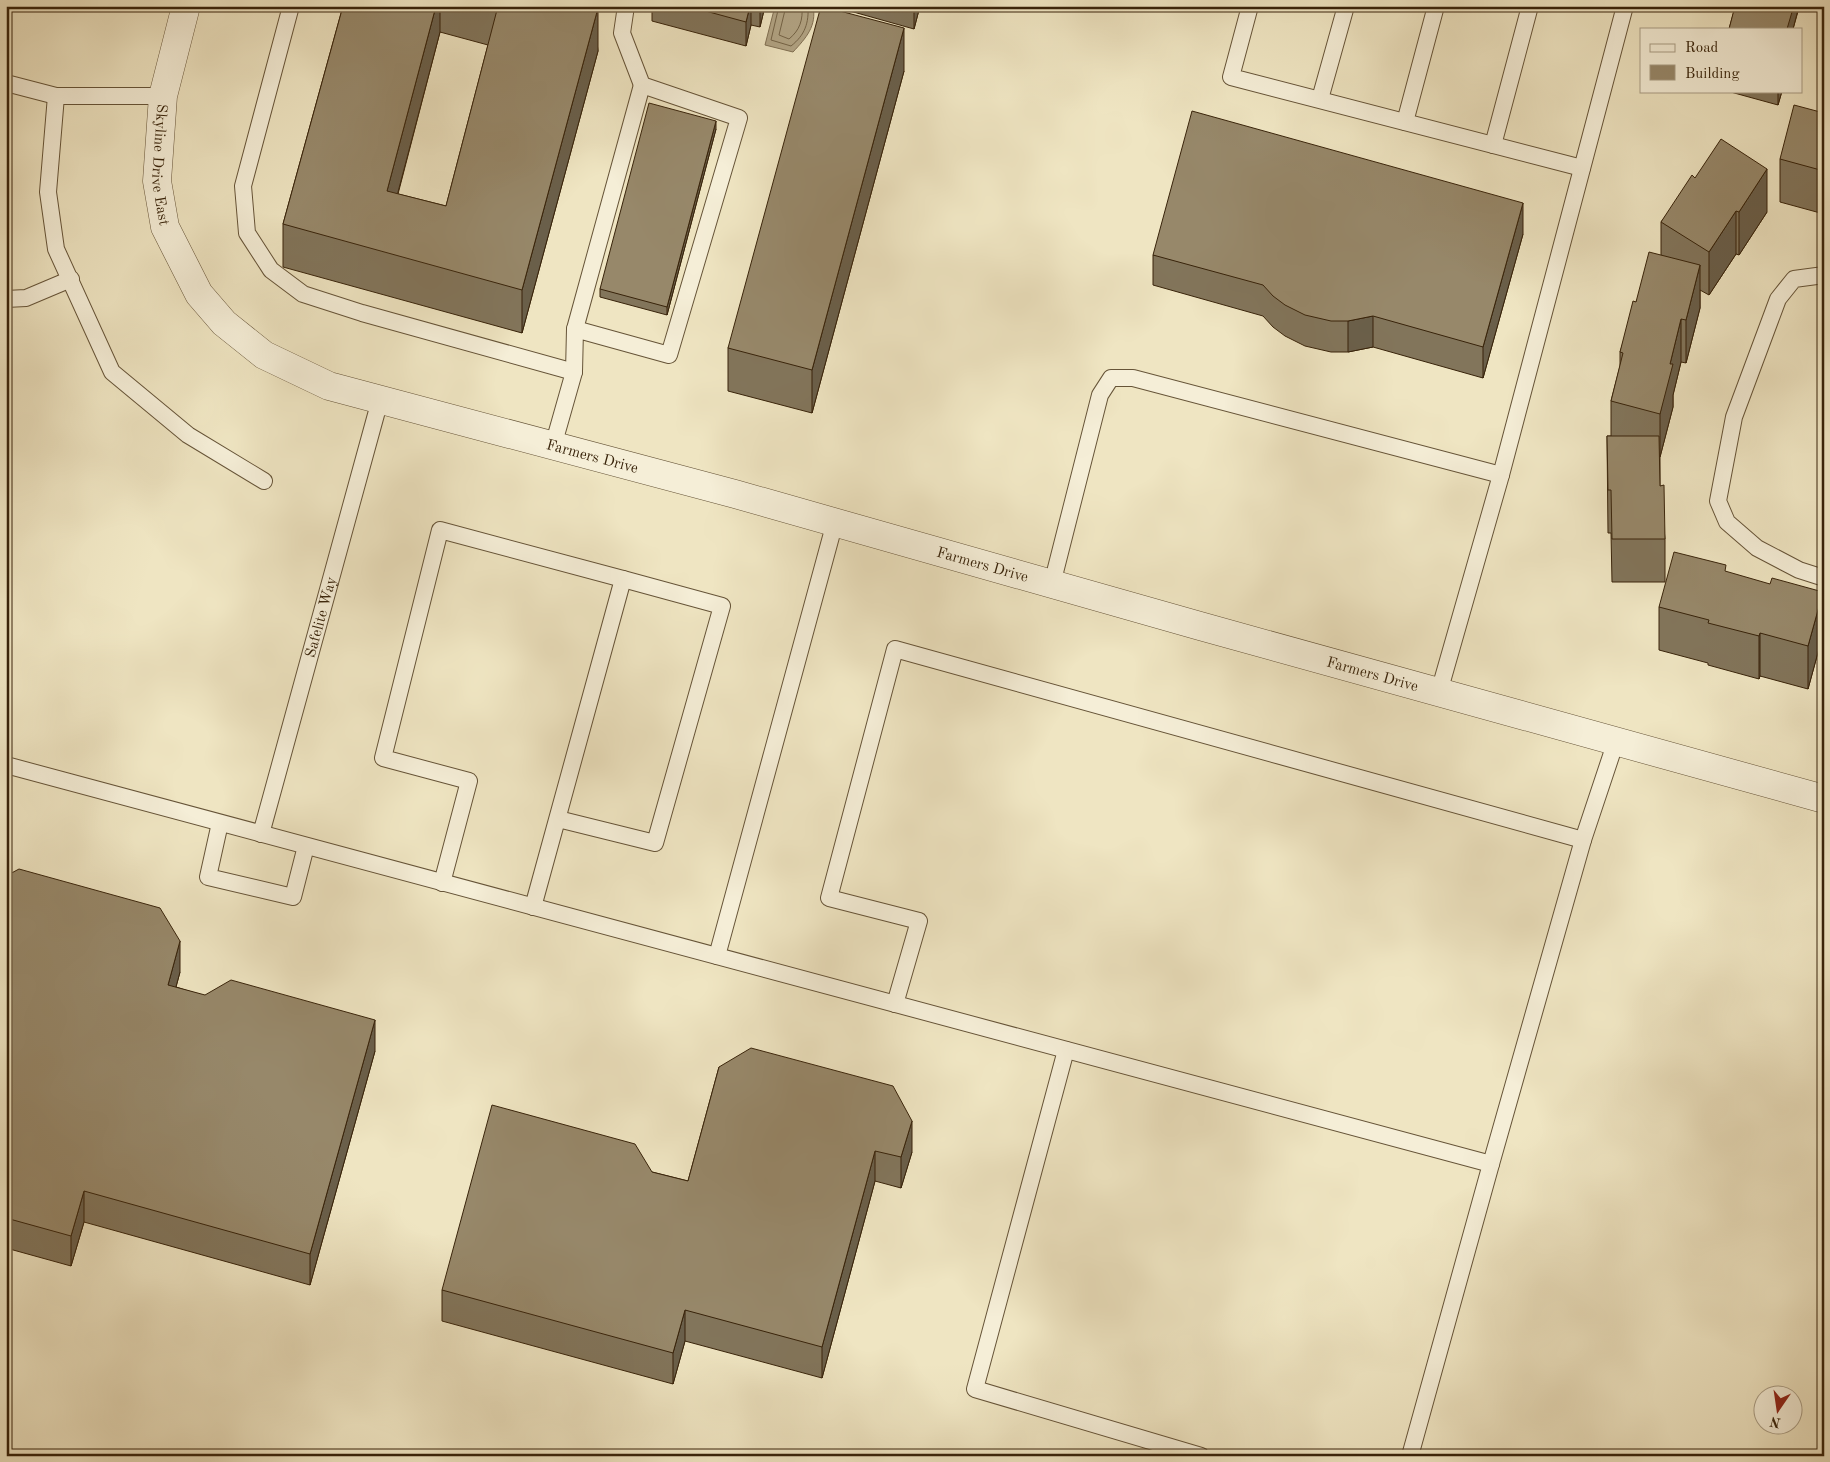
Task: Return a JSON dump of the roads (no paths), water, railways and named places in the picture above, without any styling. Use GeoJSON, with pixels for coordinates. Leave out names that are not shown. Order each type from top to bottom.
{"type":"FeatureCollection","features":[{"type":"Feature","properties":{"kind":"street","name":"Skyline Drive East"},"geometry":{"type":"LineString","coordinates":[[183,263],[165,227],[157,181],[162,96],[186,6]]}},
{"type":"Feature","properties":{"kind":"street","name":"Farmers Drive"},"geometry":{"type":"LineString","coordinates":[[183,263],[199,294],[224,323],[264,356],[329,386],[835,522],[1824,799]]}},
{"type":"Feature","properties":{"kind":"lane"},"geometry":{"type":"LineString","coordinates":[[291,6],[242,186],[247,232],[271,270],[303,294],[362,313],[574,372]]}},
{"type":"Feature","properties":{"kind":"lane"},"geometry":{"type":"LineString","coordinates":[[553,446],[574,372],[575,330],[642,85],[622,33],[626,6]]}},
{"type":"Feature","properties":{"kind":"lane"},"geometry":{"type":"LineString","coordinates":[[1250,6],[1231,77],[1582,168]]}},
{"type":"Feature","properties":{"kind":"lane"},"geometry":{"type":"LineString","coordinates":[[1320,100],[1346,6]]}},
{"type":"Feature","properties":{"kind":"lane"},"geometry":{"type":"LineString","coordinates":[[1405,122],[1436,6]]}},
{"type":"Feature","properties":{"kind":"lane"},"geometry":{"type":"LineString","coordinates":[[1493,145],[1530,6]]}},
{"type":"Feature","properties":{"kind":"lane"},"geometry":{"type":"LineString","coordinates":[[1440,692],[1501,475],[1625,6]]}},
{"type":"Feature","properties":{"kind":"lane"},"geometry":{"type":"LineString","coordinates":[[6,83],[56,96],[162,96]]}},
{"type":"Feature","properties":{"kind":"lane"},"geometry":{"type":"LineString","coordinates":[[575,330],[669,355],[739,118],[642,85]]}},
{"type":"Feature","properties":{"kind":"lane"},"geometry":{"type":"LineString","coordinates":[[56,96],[48,192],[56,249],[112,372],[188,434],[264,482]]}},
{"type":"Feature","properties":{"kind":"lane"},"geometry":{"type":"LineString","coordinates":[[1824,275],[1794,279],[1778,299],[1734,417],[1718,501],[1727,522],[1756,548],[1799,570],[1824,578]]}},
{"type":"Feature","properties":{"kind":"lane"},"geometry":{"type":"LineString","coordinates":[[6,300],[26,298],[71,279]]}},
{"type":"Feature","properties":{"kind":"lane"},"geometry":{"type":"LineString","coordinates":[[1052,584],[1100,396],[1111,378],[1133,378],[1501,475]]}},
{"type":"Feature","properties":{"kind":"lane","name":"Safelite Way"},"geometry":{"type":"LineString","coordinates":[[261,834],[380,400]]}},
{"type":"Feature","properties":{"kind":"lane"},"geometry":{"type":"LineString","coordinates":[[717,956],[835,522]]}},
{"type":"Feature","properties":{"kind":"lane"},"geometry":{"type":"LineString","coordinates":[[442,883],[469,781],[383,758],[440,530],[722,606],[655,843],[558,819]]}},
{"type":"Feature","properties":{"kind":"lane"},"geometry":{"type":"LineString","coordinates":[[533,907],[623,579]]}},
{"type":"Feature","properties":{"kind":"lane"},"geometry":{"type":"LineString","coordinates":[[895,1004],[919,922],[829,898],[895,649],[1583,840]]}},
{"type":"Feature","properties":{"kind":"lane"},"geometry":{"type":"LineString","coordinates":[[1410,1456],[1583,840],[1616,741]]}},
{"type":"Feature","properties":{"kind":"lane"},"geometry":{"type":"LineString","coordinates":[[6,765],[1491,1164]]}},
{"type":"Feature","properties":{"kind":"lane"},"geometry":{"type":"LineString","coordinates":[[220,823],[208,877],[292,897],[306,846]]}},
{"type":"Feature","properties":{"kind":"lane"},"geometry":{"type":"LineString","coordinates":[[1066,1050],[976,1389],[1202,1456]]}},
{"type":"Feature","properties":{"kind":"water"},"geometry":{"type":"Polygon","coordinates":[[[775,6],[813,6],[812,26],[806,37],[793,52],[765,45],[775,6]]]}}]}
